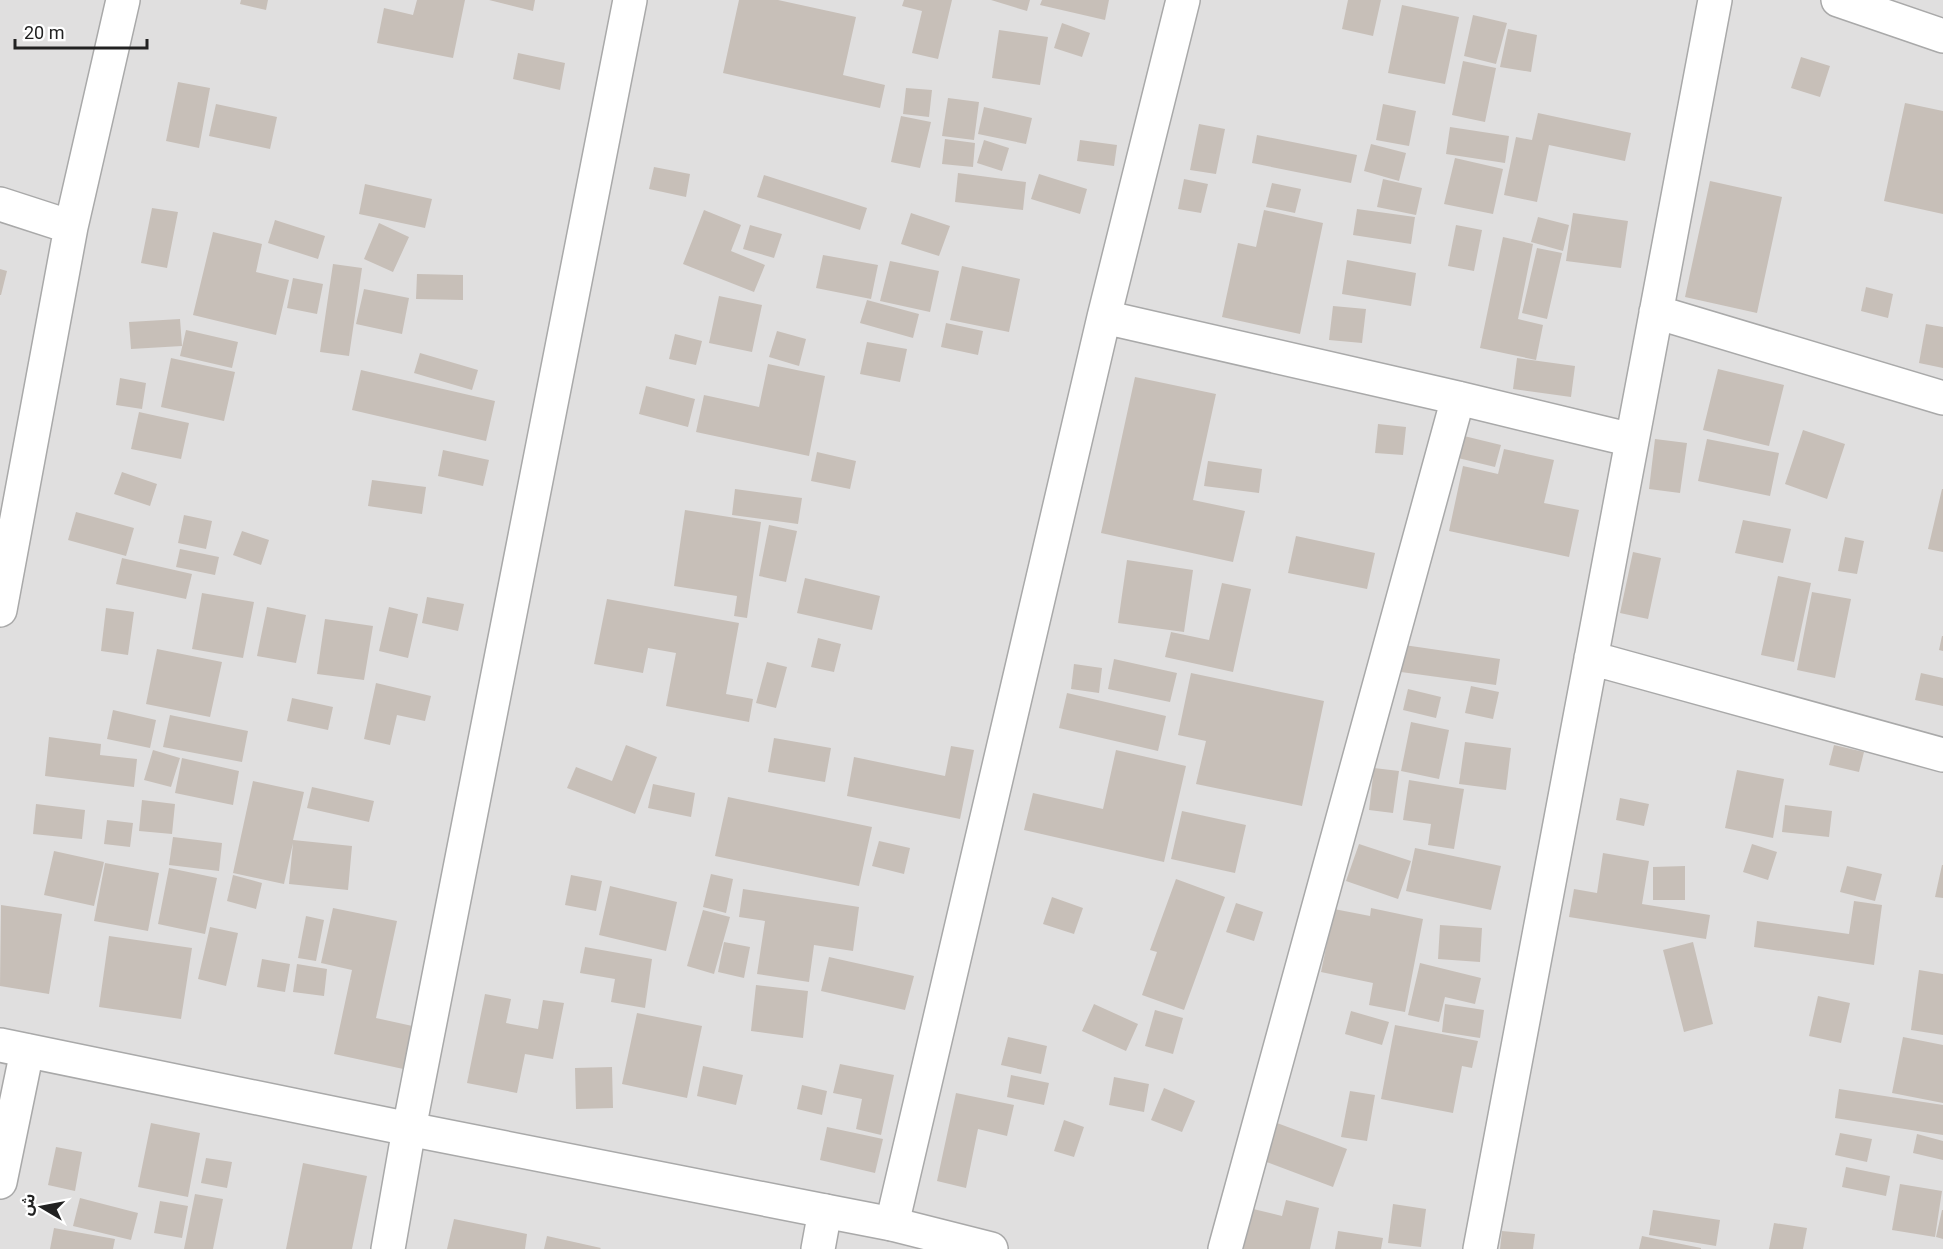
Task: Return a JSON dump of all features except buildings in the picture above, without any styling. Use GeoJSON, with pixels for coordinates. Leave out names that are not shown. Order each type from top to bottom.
{"type":"FeatureCollection","features":[{"type":"Feature","properties":{"kind":"street"},"geometry":{"type":"LineString","coordinates":[[0,610],[72,227],[123,0]]}},
{"type":"Feature","properties":{"kind":"street"},"geometry":{"type":"LineString","coordinates":[[388,1249],[409,1129],[630,0]]}},
{"type":"Feature","properties":{"kind":"street"},"geometry":{"type":"LineString","coordinates":[[891,1224],[1104,317],[1183,0]]}},
{"type":"Feature","properties":{"kind":"street"},"geometry":{"type":"LineString","coordinates":[[1480,1249],[1715,0]]}},
{"type":"Feature","properties":{"kind":"street"},"geometry":{"type":"LineString","coordinates":[[1838,0],[1943,36]]}},
{"type":"Feature","properties":{"kind":"street"},"geometry":{"type":"LineString","coordinates":[[0,204],[72,227]]}},
{"type":"Feature","properties":{"kind":"street"},"geometry":{"type":"LineString","coordinates":[[1656,312],[1943,398]]}},
{"type":"Feature","properties":{"kind":"street"},"geometry":{"type":"LineString","coordinates":[[1104,317],[1632,440]]}},
{"type":"Feature","properties":{"kind":"street"},"geometry":{"type":"LineString","coordinates":[[1225,1249],[1458,398]]}},
{"type":"Feature","properties":{"kind":"street"},"geometry":{"type":"LineString","coordinates":[[1591,658],[1943,755]]}},
{"type":"Feature","properties":{"kind":"street"},"geometry":{"type":"LineString","coordinates":[[0,1182],[14,1048],[891,1224],[991,1249]]}},
{"type":"Feature","properties":{"kind":"street"},"geometry":{"type":"LineString","coordinates":[[818,1249],[825,1211]]}},
{"type":"Feature","properties":{"kind":"shaded area"},"geometry":{"type":"Polygon","coordinates":[[[0,0],[1943,0],[1943,1249],[0,1249],[0,0]]]}}]}
